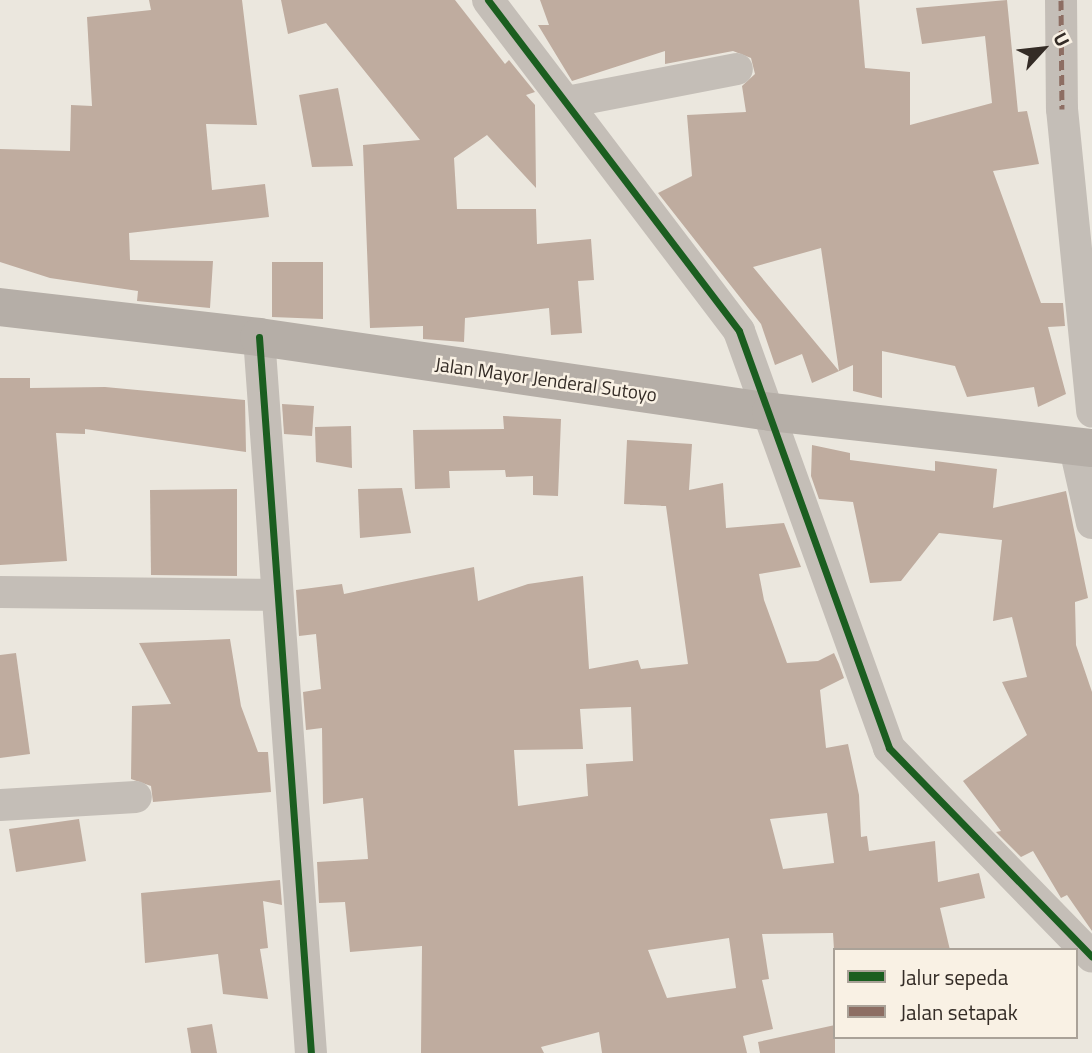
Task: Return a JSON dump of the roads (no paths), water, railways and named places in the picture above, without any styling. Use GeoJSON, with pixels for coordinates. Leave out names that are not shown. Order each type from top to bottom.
{"type":"FeatureCollection","features":[{"type":"Feature","properties":{"kind":"main road","name":"Jalan Mayor Jenderal Sutoyo"},"geometry":{"type":"LineString","coordinates":[[0,307],[258,337],[771,412],[1084,448]]}},
{"type":"Feature","properties":{"kind":"street"},"geometry":{"type":"LineString","coordinates":[[488,0],[724,305],[771,412],[833,584],[870,706],[889,748],[1092,957]]}},
{"type":"Feature","properties":{"kind":"street"},"geometry":{"type":"LineString","coordinates":[[1060,0],[1062,109],[1092,412]]}},
{"type":"Feature","properties":{"kind":"street"},"geometry":{"type":"LineString","coordinates":[[567,102],[737,69]]}},
{"type":"Feature","properties":{"kind":"street"},"geometry":{"type":"LineString","coordinates":[[258,337],[274,595],[312,1017],[311,1053]]}},
{"type":"Feature","properties":{"kind":"street"},"geometry":{"type":"LineString","coordinates":[[1084,448],[1092,523]]}},
{"type":"Feature","properties":{"kind":"street"},"geometry":{"type":"LineString","coordinates":[[0,592],[274,595]]}},
{"type":"Feature","properties":{"kind":"street"},"geometry":{"type":"LineString","coordinates":[[0,804],[136,797]]}}]}
